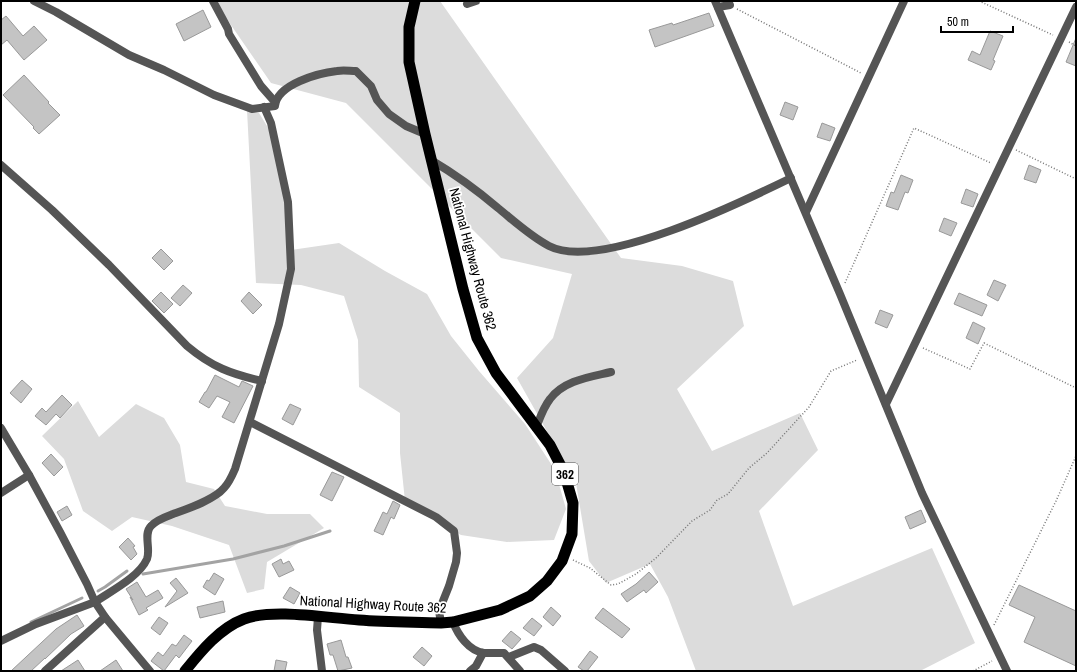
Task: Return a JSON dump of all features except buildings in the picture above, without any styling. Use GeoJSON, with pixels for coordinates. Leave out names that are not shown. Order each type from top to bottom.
{"type":"FeatureCollection","features":[{"type":"Feature","properties":{"kind":"highway","name":"National Highway Route 362"},"geometry":{"type":"LineString","coordinates":[[185,671],[197,656],[224,630],[244,619],[266,615],[286,614],[361,620],[441,623],[453,622],[500,610],[530,596],[547,581],[562,561],[572,534],[573,503],[564,472],[550,445],[496,373],[477,338],[463,289],[409,62],[409,27],[414,1]]}},
{"type":"Feature","properties":{"kind":"street"},"geometry":{"type":"LineString","coordinates":[[34,1],[56,12],[129,55],[190,82],[214,95],[252,109],[275,106],[275,102],[279,95],[290,86],[309,77],[336,71],[356,71],[371,86],[377,100],[389,114],[406,126],[425,134]]}},
{"type":"Feature","properties":{"kind":"street"},"geometry":{"type":"LineString","coordinates":[[213,1],[233,40],[261,86],[275,102]]}},
{"type":"Feature","properties":{"kind":"street"},"geometry":{"type":"LineString","coordinates":[[467,4],[476,1]]}},
{"type":"Feature","properties":{"kind":"street"},"geometry":{"type":"LineString","coordinates":[[806,212],[904,1]]}},
{"type":"Feature","properties":{"kind":"street"},"geometry":{"type":"LineString","coordinates":[[730,5],[716,4],[806,212],[922,493],[1007,671]]}},
{"type":"Feature","properties":{"kind":"street"},"geometry":{"type":"LineString","coordinates":[[886,404],[1076,7]]}},
{"type":"Feature","properties":{"kind":"street"},"geometry":{"type":"LineString","coordinates":[[1,641],[36,624],[95,602],[136,573],[147,559],[148,531],[151,526],[163,518],[198,505],[223,490],[235,470],[279,324],[291,269],[288,202],[271,123],[264,107]]}},
{"type":"Feature","properties":{"kind":"street"},"geometry":{"type":"LineString","coordinates":[[432,160],[494,205],[533,236],[552,248],[570,251],[608,249],[642,240],[697,221],[791,178]]}},
{"type":"Feature","properties":{"kind":"street"},"geometry":{"type":"LineString","coordinates":[[1,164],[52,210],[109,265],[188,346],[201,357],[237,376],[262,381]]}},
{"type":"Feature","properties":{"kind":"street"},"geometry":{"type":"LineString","coordinates":[[536,428],[550,399],[563,387],[584,379],[611,372]]}},
{"type":"Feature","properties":{"kind":"street"},"geometry":{"type":"LineString","coordinates":[[250,422],[436,517],[454,531],[456,562],[449,586],[439,611],[441,623]]}},
{"type":"Feature","properties":{"kind":"street"},"geometry":{"type":"LineString","coordinates":[[1,428],[29,475],[87,584],[95,602],[105,617],[150,671]]}},
{"type":"Feature","properties":{"kind":"street"},"geometry":{"type":"LineString","coordinates":[[1,493],[29,475]]}},
{"type":"Feature","properties":{"kind":"street"},"geometry":{"type":"LineString","coordinates":[[45,671],[105,617]]}},
{"type":"Feature","properties":{"kind":"street"},"geometry":{"type":"LineString","coordinates":[[318,617],[317,630],[322,671]]}},
{"type":"Feature","properties":{"kind":"street"},"geometry":{"type":"LineString","coordinates":[[453,622],[458,634],[471,647],[483,653],[504,653],[520,671]]}},
{"type":"Feature","properties":{"kind":"street"},"geometry":{"type":"LineString","coordinates":[[508,657],[534,647],[541,650],[565,671]]}},
{"type":"Feature","properties":{"kind":"street"},"geometry":{"type":"LineString","coordinates":[[470,671],[476,666],[483,653]]}},
{"type":"Feature","properties":{"kind":"path"},"geometry":{"type":"LineString","coordinates":[[979,1],[1061,39]]}},
{"type":"Feature","properties":{"kind":"path"},"geometry":{"type":"LineString","coordinates":[[730,5],[868,77]]}},
{"type":"Feature","properties":{"kind":"path"},"geometry":{"type":"LineString","coordinates":[[840,294],[914,128],[1000,166]]}},
{"type":"Feature","properties":{"kind":"path"},"geometry":{"type":"LineString","coordinates":[[1009,146],[1076,178]]}},
{"type":"Feature","properties":{"kind":"path"},"geometry":{"type":"LineString","coordinates":[[914,344],[970,369],[984,343],[1076,388]]}},
{"type":"Feature","properties":{"kind":"path"},"geometry":{"type":"LineString","coordinates":[[564,555],[590,568],[611,585],[618,584],[636,574],[656,558],[692,520],[710,510],[717,500],[728,494],[749,468],[767,453],[809,407],[831,371],[866,356]]}},
{"type":"Feature","properties":{"kind":"path"},"geometry":{"type":"LineString","coordinates":[[990,634],[1056,502],[1076,456]]}},
{"type":"Feature","properties":{"kind":"path"},"geometry":{"type":"LineString","coordinates":[[973,671],[1000,657]]}},
{"type":"Feature","properties":{"kind":"shaded area"},"geometry":{"type":"Polygon","coordinates":[[[218,1],[440,1],[621,258],[682,266],[733,281],[744,326],[677,389],[712,451],[800,413],[818,450],[759,511],[793,606],[932,548],[975,643],[920,671],[696,671],[668,597],[650,564],[606,583],[589,561],[576,483],[517,378],[553,338],[572,274],[501,258],[346,103],[271,83],[222,12],[218,1]]]}},
{"type":"Feature","properties":{"kind":"shaded area"},"geometry":{"type":"Polygon","coordinates":[[[247,110],[259,113],[275,139],[291,250],[339,243],[427,294],[451,336],[525,424],[555,470],[566,509],[554,540],[507,542],[461,535],[405,501],[400,453],[400,413],[359,387],[358,340],[344,296],[301,285],[256,283],[247,110]]]}},
{"type":"Feature","properties":{"kind":"shaded area"},"geometry":{"type":"Polygon","coordinates":[[[78,401],[99,437],[136,404],[164,418],[180,445],[186,482],[214,489],[225,506],[267,514],[310,514],[324,528],[267,562],[264,589],[247,593],[229,545],[172,526],[132,517],[112,531],[83,511],[64,459],[42,436],[78,401]]]}},
{"type":"Feature","properties":{"kind":"waterway"},"geometry":{"type":"LineString","coordinates":[[143,574],[233,559],[284,546],[330,531]]}},
{"type":"Feature","properties":{"kind":"waterway"},"geometry":{"type":"LineString","coordinates":[[98,591],[127,571]]}},
{"type":"Feature","properties":{"kind":"waterway"},"geometry":{"type":"LineString","coordinates":[[31,622],[82,598]]}}]}
